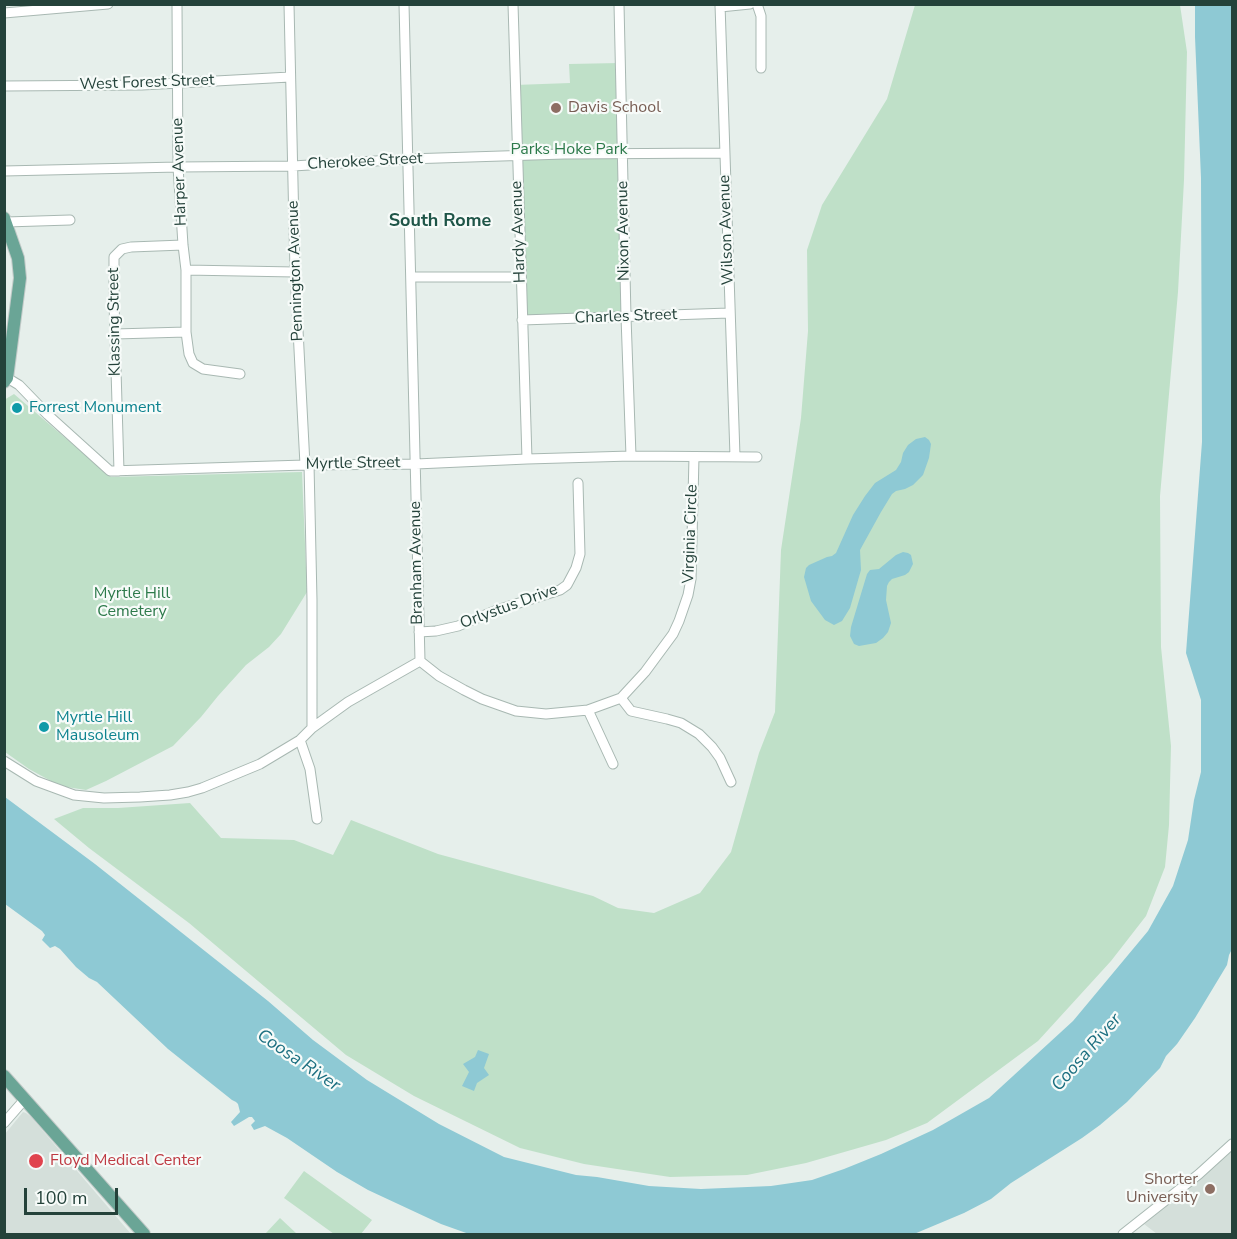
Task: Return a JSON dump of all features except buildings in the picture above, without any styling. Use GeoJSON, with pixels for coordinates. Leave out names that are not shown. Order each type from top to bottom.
{"type":"FeatureCollection","features":[{"type":"Feature","properties":{"kind":"main road"},"geometry":{"type":"LineString","coordinates":[[5,220],[18,258],[20,279],[6,379]]}},
{"type":"Feature","properties":{"kind":"main road"},"geometry":{"type":"LineString","coordinates":[[4,1076],[144,1234]]}},
{"type":"Feature","properties":{"kind":"street"},"geometry":{"type":"LineString","coordinates":[[4,13],[108,4]]}},
{"type":"Feature","properties":{"kind":"street","name":"Harper Avenue"},"geometry":{"type":"LineString","coordinates":[[177,4],[178,167],[186,270],[187,336]]}},
{"type":"Feature","properties":{"kind":"street","name":"Pennington Avenue"},"geometry":{"type":"LineString","coordinates":[[289,4],[295,272],[307,465],[312,600],[312,728]]}},
{"type":"Feature","properties":{"kind":"street","name":"Branham Avenue"},"geometry":{"type":"LineString","coordinates":[[404,4],[420,661]]}},
{"type":"Feature","properties":{"kind":"street","name":"Hardy Avenue"},"geometry":{"type":"LineString","coordinates":[[513,4],[527,459]]}},
{"type":"Feature","properties":{"kind":"street","name":"Nixon Avenue"},"geometry":{"type":"LineString","coordinates":[[619,4],[626,317],[632,456]]}},
{"type":"Feature","properties":{"kind":"street"},"geometry":{"type":"LineString","coordinates":[[720,6],[750,4]]}},
{"type":"Feature","properties":{"kind":"street"},"geometry":{"type":"LineString","coordinates":[[757,4],[760,16],[761,68]]}},
{"type":"Feature","properties":{"kind":"street","name":"Wilson Avenue"},"geometry":{"type":"LineString","coordinates":[[720,6],[735,456]]}},
{"type":"Feature","properties":{"kind":"street","name":"West Forest Street"},"geometry":{"type":"LineString","coordinates":[[4,86],[142,85],[290,77]]}},
{"type":"Feature","properties":{"kind":"street","name":"Cherokee Street"},"geometry":{"type":"LineString","coordinates":[[4,171],[293,166],[408,159],[622,153],[724,153]]}},
{"type":"Feature","properties":{"kind":"street"},"geometry":{"type":"LineString","coordinates":[[5,220],[70,220]]}},
{"type":"Feature","properties":{"kind":"street","name":"Klassing Street"},"geometry":{"type":"LineString","coordinates":[[119,471],[114,257],[122,249],[131,247],[183,245]]}},
{"type":"Feature","properties":{"kind":"street"},"geometry":{"type":"LineString","coordinates":[[186,270],[295,272]]}},
{"type":"Feature","properties":{"kind":"street"},"geometry":{"type":"LineString","coordinates":[[411,276],[521,278]]}},
{"type":"Feature","properties":{"kind":"street","name":"Charles Street"},"geometry":{"type":"LineString","coordinates":[[522,320],[729,313]]}},
{"type":"Feature","properties":{"kind":"street"},"geometry":{"type":"LineString","coordinates":[[115,334],[187,336],[189,354],[193,363],[202,369],[240,374]]}},
{"type":"Feature","properties":{"kind":"street"},"geometry":{"type":"LineString","coordinates":[[6,379],[19,385],[48,415],[110,471],[119,471]]}},
{"type":"Feature","properties":{"kind":"street","name":"Myrtle Street"},"geometry":{"type":"LineString","coordinates":[[119,471],[632,456],[757,457]]}},
{"type":"Feature","properties":{"kind":"street","name":"Virginia Circle"},"geometry":{"type":"LineString","coordinates":[[420,661],[439,676],[464,690],[516,711],[546,714],[588,710],[621,698],[645,672],[673,634],[688,595],[691,579],[694,456]]}},
{"type":"Feature","properties":{"kind":"street","name":"Orlystus Drive"},"geometry":{"type":"LineString","coordinates":[[418,632],[458,626],[497,610],[560,590],[567,585],[573,576],[580,554],[578,483]]}},
{"type":"Feature","properties":{"kind":"street"},"geometry":{"type":"LineString","coordinates":[[4,761],[36,781],[74,795],[104,798],[160,796],[188,792],[260,764],[300,740],[312,728],[348,702],[420,661]]}},
{"type":"Feature","properties":{"kind":"street"},"geometry":{"type":"LineString","coordinates":[[621,698],[632,711],[681,723],[699,734],[720,758],[731,782]]}},
{"type":"Feature","properties":{"kind":"street"},"geometry":{"type":"LineString","coordinates":[[588,710],[613,764]]}},
{"type":"Feature","properties":{"kind":"street"},"geometry":{"type":"LineString","coordinates":[[300,740],[310,770],[317,819]]}},
{"type":"Feature","properties":{"kind":"street"},"geometry":{"type":"LineString","coordinates":[[4,1123],[25,1099]]}},
{"type":"Feature","properties":{"kind":"street"},"geometry":{"type":"LineString","coordinates":[[1123,1234],[1233,1144]]}},
{"type":"Feature","properties":{"kind":"shaded area","name":"Floyd Medical Center"},"geometry":{"type":"Polygon","coordinates":[[[23,1112],[31,1117],[131,1234],[5,1234],[5,1134],[23,1112]]]}},
{"type":"Feature","properties":{"kind":"shaded area","name":"Shorter University"},"geometry":{"type":"Polygon","coordinates":[[[1232,1149],[1232,1234],[1157,1234],[1144,1224],[1193,1184],[1232,1149]]]}},
{"type":"Feature","properties":{"kind":"green space"},"geometry":{"type":"Polygon","coordinates":[[[915,5],[1180,5],[1187,52],[1184,180],[1178,292],[1160,496],[1161,647],[1171,746],[1169,825],[1165,867],[1146,916],[1111,961],[1038,1041],[927,1123],[886,1140],[806,1163],[747,1175],[670,1177],[584,1164],[520,1148],[414,1096],[346,1055],[189,923],[54,819],[83,808],[190,803],[221,838],[294,840],[333,855],[351,820],[438,854],[593,896],[618,908],[654,913],[700,893],[731,852],[759,753],[775,712],[781,550],[801,418],[808,331],[807,250],[822,205],[887,99],[915,5]]]}},
{"type":"Feature","properties":{"kind":"green space","name":"Parks Hoke Park"},"geometry":{"type":"Polygon","coordinates":[[[619,63],[626,317],[522,320],[515,85],[570,83],[569,64],[619,63]]]}},
{"type":"Feature","properties":{"kind":"green space","name":"Myrtle Hill Cemetery"},"geometry":{"type":"Polygon","coordinates":[[[14,394],[111,477],[302,472],[307,592],[281,634],[246,665],[173,746],[86,790],[60,786],[29,769],[5,752],[4,400],[14,394]]]}},
{"type":"Feature","properties":{"kind":"green space"},"geometry":{"type":"Polygon","coordinates":[[[304,1171],[372,1220],[361,1234],[334,1234],[284,1198],[304,1171]]]}},
{"type":"Feature","properties":{"kind":"green space"},"geometry":{"type":"Polygon","coordinates":[[[280,1218],[297,1234],[265,1234],[280,1218]]]}},
{"type":"Feature","properties":{"kind":"water","name":"Coosa River"},"geometry":{"type":"Polygon","coordinates":[[[1195,5],[1232,5],[1232,949],[1227,965],[1195,1018],[1166,1056],[1160,1068],[1127,1102],[1100,1125],[1011,1183],[991,1199],[914,1234],[469,1234],[441,1224],[368,1190],[265,1126],[254,1130],[251,1125],[255,1121],[252,1117],[234,1126],[231,1122],[240,1112],[236,1102],[168,1049],[97,982],[76,967],[60,949],[55,946],[50,948],[42,940],[45,935],[42,931],[5,904],[5,797],[95,864],[268,1001],[313,1040],[367,1080],[439,1124],[504,1157],[576,1175],[649,1186],[701,1189],[771,1186],[812,1180],[881,1154],[933,1130],[989,1098],[1073,1021],[1148,931],[1173,886],[1188,840],[1201,772],[1201,700],[1186,653],[1202,442],[1201,178],[1195,5]]]}},
{"type":"Feature","properties":{"kind":"water"},"geometry":{"type":"Polygon","coordinates":[[[925,437],[931,444],[923,475],[913,485],[892,494],[881,512],[860,550],[861,570],[850,608],[842,621],[834,625],[825,620],[811,601],[804,577],[806,568],[836,553],[853,515],[865,496],[875,483],[896,470],[908,445],[916,439],[925,437]]]}},
{"type":"Feature","properties":{"kind":"water"},"geometry":{"type":"Polygon","coordinates":[[[903,552],[911,555],[913,564],[909,572],[892,579],[887,586],[886,600],[891,623],[888,632],[876,643],[859,646],[854,644],[850,636],[851,627],[867,574],[870,570],[879,569],[903,552]]]}},
{"type":"Feature","properties":{"kind":"water"},"geometry":{"type":"Polygon","coordinates":[[[478,1050],[489,1054],[484,1068],[489,1075],[477,1083],[474,1091],[462,1086],[469,1072],[463,1064],[475,1057],[478,1050]]]}},
{"type":"Feature","properties":{"kind":"place","name":"Davis School"},"geometry":{"type":"Point","coordinates":[556,108]}},
{"type":"Feature","properties":{"kind":"place","name":"Forrest Monument"},"geometry":{"type":"Point","coordinates":[17,408]}},
{"type":"Feature","properties":{"kind":"place","name":"Myrtle Hill Mausoleum"},"geometry":{"type":"Point","coordinates":[44,727]}},
{"type":"Feature","properties":{"kind":"place","name":"Floyd Medical Center"},"geometry":{"type":"Point","coordinates":[36,1161]}},
{"type":"Feature","properties":{"kind":"place","name":"Shorter University"},"geometry":{"type":"Point","coordinates":[1210,1189]}},
{"type":"Feature","properties":{"kind":"district","name":"South Rome"},"geometry":{"type":"Point","coordinates":[440,222]}}]}
